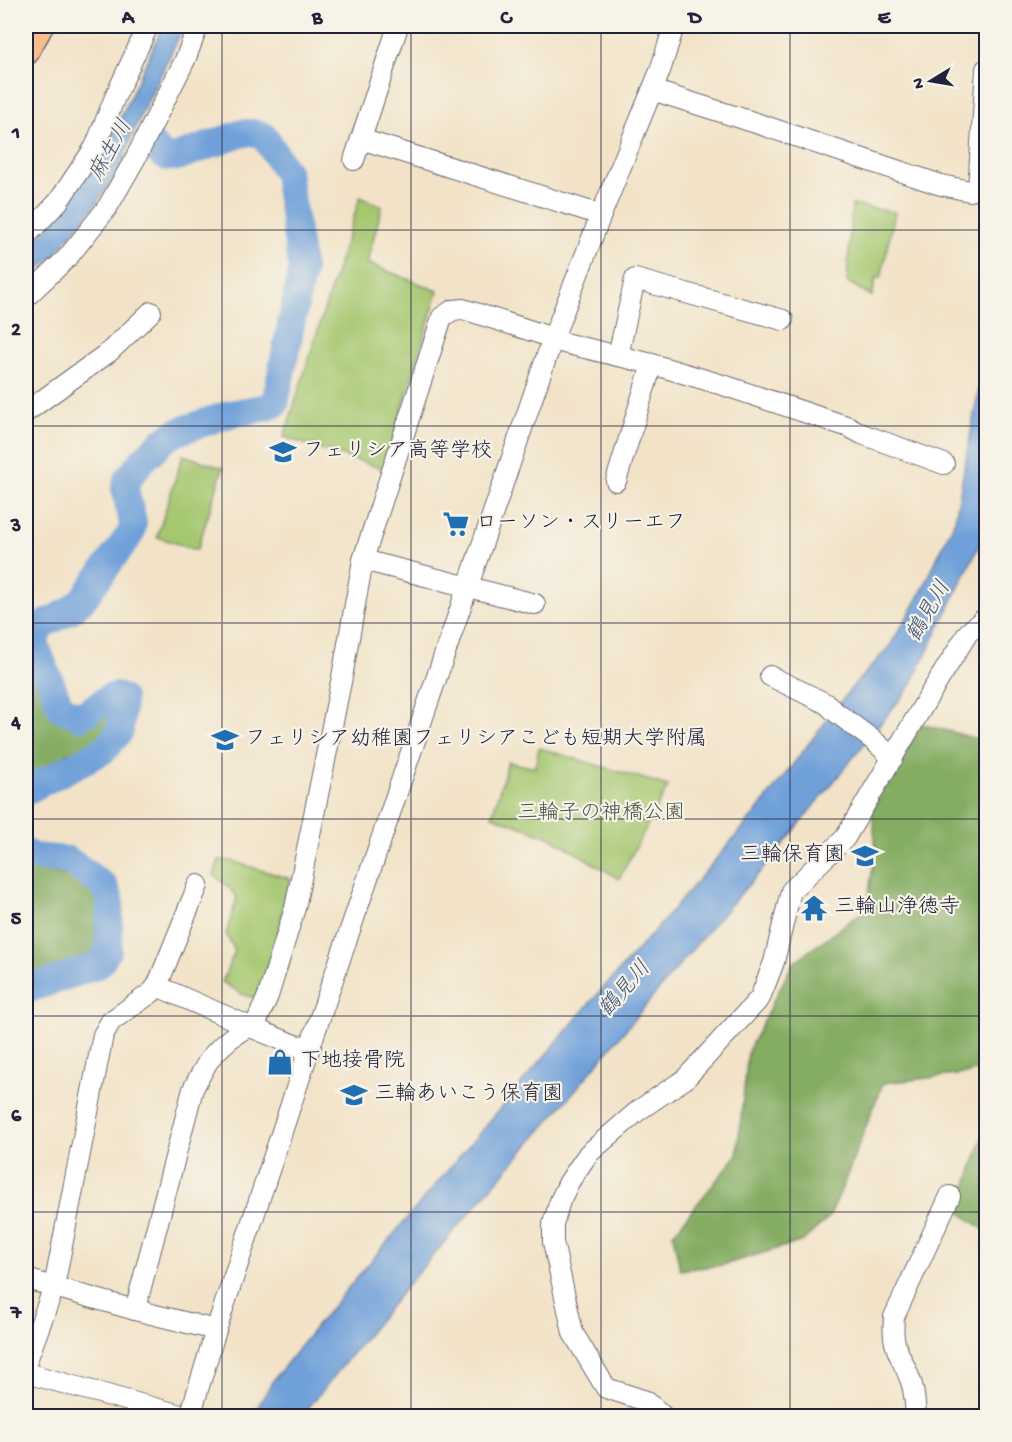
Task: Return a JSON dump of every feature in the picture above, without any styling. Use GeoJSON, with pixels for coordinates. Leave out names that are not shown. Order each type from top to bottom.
{"type":"FeatureCollection","features":[{"type":"Feature","properties":{"kind":"main road"},"geometry":{"type":"LineString","coordinates":[[26,53],[41,26]]}},
{"type":"Feature","properties":{"kind":"street"},"geometry":{"type":"LineString","coordinates":[[26,236],[58,202],[95,147],[148,26]]}},
{"type":"Feature","properties":{"kind":"street"},"geometry":{"type":"LineString","coordinates":[[26,297],[68,256],[106,208],[135,159],[185,60],[198,26]]}},
{"type":"Feature","properties":{"kind":"street"},"geometry":{"type":"LineString","coordinates":[[354,160],[398,26]]}},
{"type":"Feature","properties":{"kind":"street"},"geometry":{"type":"LineString","coordinates":[[190,1416],[216,1330],[311,1045],[553,338],[660,71],[674,26]]}},
{"type":"Feature","properties":{"kind":"street"},"geometry":{"type":"LineString","coordinates":[[652,90],[941,185],[970,191],[978,189],[987,69]]}},
{"type":"Feature","properties":{"kind":"street"},"geometry":{"type":"LineString","coordinates":[[361,139],[601,215]]}},
{"type":"Feature","properties":{"kind":"street"},"geometry":{"type":"LineString","coordinates":[[618,356],[635,279],[783,320]]}},
{"type":"Feature","properties":{"kind":"street"},"geometry":{"type":"LineString","coordinates":[[135,1310],[193,1089],[208,1062],[231,1038],[256,1023],[268,996],[295,908],[342,677],[363,560],[442,317],[453,310],[463,309],[564,343],[652,364],[849,427],[862,434],[944,464]]}},
{"type":"Feature","properties":{"kind":"street"},"geometry":{"type":"LineString","coordinates":[[26,412],[109,352],[151,312]]}},
{"type":"Feature","properties":{"kind":"street"},"geometry":{"type":"LineString","coordinates":[[616,482],[652,364]]}},
{"type":"Feature","properties":{"kind":"street"},"geometry":{"type":"LineString","coordinates":[[363,560],[535,604]]}},
{"type":"Feature","properties":{"kind":"street"},"geometry":{"type":"LineString","coordinates":[[663,1416],[646,1401],[606,1388],[573,1333],[553,1242],[553,1224],[560,1201],[569,1182],[588,1154],[639,1110],[685,1079],[760,998],[774,962],[791,891],[845,838],[968,633],[987,618]]}},
{"type":"Feature","properties":{"kind":"street"},"geometry":{"type":"LineString","coordinates":[[770,676],[827,704],[893,758]]}},
{"type":"Feature","properties":{"kind":"street"},"geometry":{"type":"LineString","coordinates":[[26,1363],[54,1287],[103,1035],[111,1021],[151,993],[157,986],[198,885]]}},
{"type":"Feature","properties":{"kind":"street"},"geometry":{"type":"LineString","coordinates":[[157,986],[297,1046],[311,1045]]}},
{"type":"Feature","properties":{"kind":"street"},"geometry":{"type":"LineString","coordinates":[[916,1416],[910,1380],[895,1348],[892,1332],[894,1317],[950,1196]]}},
{"type":"Feature","properties":{"kind":"street"},"geometry":{"type":"LineString","coordinates":[[26,1279],[216,1330]]}},
{"type":"Feature","properties":{"kind":"street"},"geometry":{"type":"LineString","coordinates":[[26,1373],[184,1416]]}},
{"type":"Feature","properties":{"kind":"green space"},"geometry":{"type":"Polygon","coordinates":[[[360,197],[382,206],[367,263],[438,291],[384,469],[284,437],[360,197]]]}},
{"type":"Feature","properties":{"kind":"green space"},"geometry":{"type":"Polygon","coordinates":[[[852,205],[895,212],[881,278],[876,278],[872,296],[847,282],[852,205]]]}},
{"type":"Feature","properties":{"kind":"green space"},"geometry":{"type":"Polygon","coordinates":[[[183,455],[223,468],[197,550],[157,537],[183,455]]]}},
{"type":"Feature","properties":{"kind":"green space"},"geometry":{"type":"Polygon","coordinates":[[[33,670],[50,708],[68,724],[90,722],[102,709],[112,704],[116,718],[111,738],[94,751],[81,755],[67,753],[61,768],[52,779],[26,793],[26,675],[33,670]]]}},
{"type":"Feature","properties":{"kind":"green space"},"geometry":{"type":"Polygon","coordinates":[[[922,724],[985,741],[986,1074],[983,1069],[965,1074],[883,1083],[829,1217],[803,1241],[723,1265],[680,1270],[673,1234],[737,1155],[748,1051],[793,963],[866,909],[876,849],[872,810],[922,724]]]}},
{"type":"Feature","properties":{"kind":"green space","name":"三輪子の神橋公園"},"geometry":{"type":"Polygon","coordinates":[[[539,748],[668,786],[619,879],[552,838],[492,816],[508,762],[535,768],[539,748]]]}},
{"type":"Feature","properties":{"kind":"green space"},"geometry":{"type":"Polygon","coordinates":[[[219,860],[231,861],[291,879],[277,940],[256,998],[244,995],[222,982],[235,951],[226,934],[237,898],[230,888],[214,875],[219,860]]]}},
{"type":"Feature","properties":{"kind":"green space"},"geometry":{"type":"Polygon","coordinates":[[[26,864],[49,873],[73,876],[93,889],[102,899],[104,924],[97,960],[73,980],[46,991],[26,993],[26,864]]]}},
{"type":"Feature","properties":{"kind":"green space"},"geometry":{"type":"Polygon","coordinates":[[[986,1127],[986,1231],[958,1211],[986,1127]]]}},
{"type":"Feature","properties":{"kind":"water","name":"麻生川"},"geometry":{"type":"Polygon","coordinates":[[[163,26],[184,26],[136,126],[119,170],[93,208],[53,257],[26,280],[26,248],[45,231],[83,179],[113,123],[120,119],[163,26]]]}},
{"type":"Feature","properties":{"kind":"water","name":"鶴見川"},"geometry":{"type":"Polygon","coordinates":[[[986,349],[986,522],[977,550],[910,687],[774,856],[405,1288],[302,1416],[253,1416],[272,1382],[321,1320],[588,1005],[757,811],[854,685],[890,646],[918,599],[955,520],[986,349]]]}},
{"type":"Feature","properties":{"kind":"waterway"},"geometry":{"type":"LineString","coordinates":[[26,791],[104,750],[120,731],[122,699],[117,696],[110,697],[80,717],[61,708],[36,647],[36,634],[45,624],[71,610],[84,598],[131,533],[133,523],[125,489],[127,480],[142,461],[164,440],[177,432],[230,414],[275,404],[302,270],[287,173],[264,136],[243,133],[177,157],[162,155],[152,144]]}},
{"type":"Feature","properties":{"kind":"waterway"},"geometry":{"type":"LineString","coordinates":[[26,853],[33,857],[68,860],[104,886],[110,900],[108,950],[98,965],[26,990]]}},
{"type":"Feature","properties":{"kind":"place","name":"フェリシア高等学校"},"geometry":{"type":"Point","coordinates":[283,452]}},
{"type":"Feature","properties":{"kind":"place","name":"ローソン・スリーエフ"},"geometry":{"type":"Point","coordinates":[456,524]}},
{"type":"Feature","properties":{"kind":"place","name":"フェリシア幼稚園フェリシアこども短期大学附属"},"geometry":{"type":"Point","coordinates":[225,740]}},
{"type":"Feature","properties":{"kind":"place","name":"三輪保育園"},"geometry":{"type":"Point","coordinates":[865,856]}},
{"type":"Feature","properties":{"kind":"place","name":"三輪山浄徳寺"},"geometry":{"type":"Point","coordinates":[814,908]}},
{"type":"Feature","properties":{"kind":"place","name":"下地接骨院"},"geometry":{"type":"Point","coordinates":[280,1062]}},
{"type":"Feature","properties":{"kind":"place","name":"三輪あいこう保育園"},"geometry":{"type":"Point","coordinates":[354,1095]}}]}
